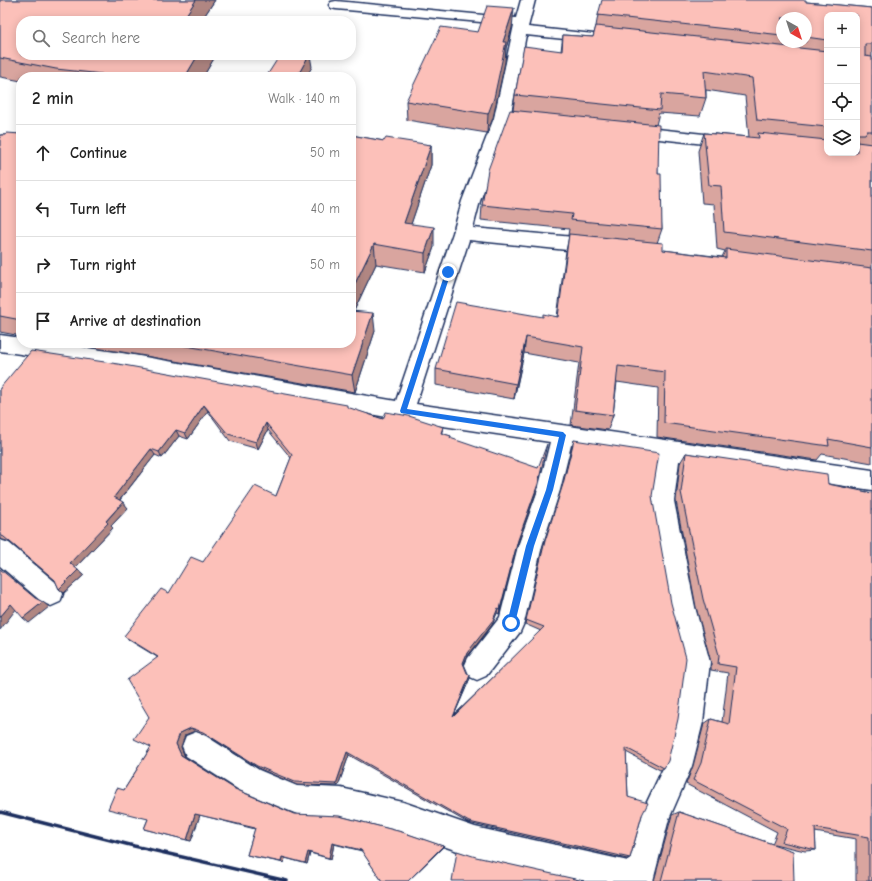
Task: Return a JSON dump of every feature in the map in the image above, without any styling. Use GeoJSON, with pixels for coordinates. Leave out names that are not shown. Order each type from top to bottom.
{"type":"FeatureCollection","features":[{"type":"Feature","properties":{"kind":"street"},"geometry":{"type":"LineString","coordinates":[[403,411],[462,233],[471,201],[510,119],[521,26],[528,0]]}},
{"type":"Feature","properties":{"kind":"street"},"geometry":{"type":"LineString","coordinates":[[336,5],[521,26],[614,40]]}},
{"type":"Feature","properties":{"kind":"street"},"geometry":{"type":"LineString","coordinates":[[613,130],[748,144]]}},
{"type":"Feature","properties":{"kind":"street"},"geometry":{"type":"LineString","coordinates":[[462,233],[611,248]]}},
{"type":"Feature","properties":{"kind":"street"},"geometry":{"type":"LineString","coordinates":[[0,343],[16,345]]}},
{"type":"Feature","properties":{"kind":"street"},"geometry":{"type":"LineString","coordinates":[[34,348],[122,361],[403,411],[872,480]]}},
{"type":"Feature","properties":{"kind":"street"},"geometry":{"type":"LineString","coordinates":[[477,667],[511,623],[530,546],[549,490],[563,435]]}},
{"type":"Feature","properties":{"kind":"street"},"geometry":{"type":"LineString","coordinates":[[196,746],[249,780],[297,800],[341,802],[403,817],[475,842],[638,880],[655,817],[678,766],[689,722],[697,662],[682,607],[662,501],[670,450]]}},
{"type":"Feature","properties":{"kind":"street"},"geometry":{"type":"LineString","coordinates":[[0,551],[51,594]]}},
{"type":"Feature","properties":{"kind":"building"},"geometry":{"type":"Polygon","coordinates":[[[0,0],[196,0],[185,16],[16,16],[16,60],[195,60],[188,72],[84,72],[56,69],[0,58],[0,0]]]}},
{"type":"Feature","properties":{"kind":"building"},"geometry":{"type":"Polygon","coordinates":[[[602,0],[806,0],[806,2],[872,8],[872,44],[865,44],[865,56],[872,57],[872,131],[867,131],[865,134],[860,134],[860,12],[824,12],[824,40],[812,38],[812,12],[776,12],[776,34],[598,15],[602,0]]]}},
{"type":"Feature","properties":{"kind":"building"},"geometry":{"type":"Polygon","coordinates":[[[487,6],[514,8],[503,42],[506,42],[494,98],[488,114],[406,101],[441,27],[478,32],[487,6]]]}},
{"type":"Feature","properties":{"kind":"building"},"geometry":{"type":"Polygon","coordinates":[[[596,26],[776,45],[776,48],[799,48],[824,51],[824,127],[757,120],[752,78],[704,71],[706,98],[661,94],[660,110],[515,95],[524,46],[562,51],[563,35],[593,37],[596,26]]]}},
{"type":"Feature","properties":{"kind":"building"},"geometry":{"type":"Polygon","coordinates":[[[277,60],[306,60],[300,72],[269,72],[277,60]]]}},
{"type":"Feature","properties":{"kind":"building"},"geometry":{"type":"Polygon","coordinates":[[[510,110],[659,125],[658,174],[661,174],[662,229],[571,220],[572,214],[482,205],[488,170],[510,110]]]}},
{"type":"Feature","properties":{"kind":"building"},"geometry":{"type":"Polygon","coordinates":[[[7,133],[16,134],[16,319],[0,316],[0,135],[6,135],[7,133]]]}},
{"type":"Feature","properties":{"kind":"building"},"geometry":{"type":"Polygon","coordinates":[[[704,133],[759,138],[758,133],[824,140],[824,156],[860,156],[860,142],[872,144],[872,251],[724,232],[721,186],[709,185],[704,133]]]}},
{"type":"Feature","properties":{"kind":"building"},"geometry":{"type":"Polygon","coordinates":[[[356,136],[384,141],[386,138],[431,145],[404,223],[434,227],[425,253],[374,244],[356,282],[356,136]]]}},
{"type":"Feature","properties":{"kind":"building"},"geometry":{"type":"Polygon","coordinates":[[[569,234],[663,243],[663,250],[726,258],[726,249],[872,268],[872,447],[828,439],[829,446],[664,423],[665,372],[618,366],[613,415],[575,410],[583,347],[526,337],[516,384],[436,369],[456,302],[543,317],[543,314],[558,317],[569,234]]]}},
{"type":"Feature","properties":{"kind":"building"},"geometry":{"type":"Polygon","coordinates":[[[356,311],[373,313],[352,375],[198,348],[356,348],[356,311]]]}},
{"type":"Feature","properties":{"kind":"building"},"geometry":{"type":"Polygon","coordinates":[[[31,351],[118,364],[347,405],[347,407],[383,419],[386,412],[409,416],[443,427],[441,433],[451,436],[450,438],[538,468],[547,444],[538,484],[518,540],[500,609],[498,608],[493,620],[467,653],[463,663],[467,673],[470,675],[453,717],[544,627],[526,620],[545,541],[563,484],[574,440],[659,453],[652,496],[671,603],[686,658],[678,719],[668,761],[664,768],[626,748],[628,797],[648,803],[642,815],[630,858],[469,822],[347,752],[336,784],[295,782],[257,766],[203,732],[191,728],[180,733],[176,744],[181,755],[235,789],[294,814],[339,816],[402,832],[443,846],[408,881],[382,881],[361,850],[332,843],[329,858],[308,852],[305,863],[282,857],[281,862],[247,855],[255,828],[195,814],[187,840],[144,829],[148,819],[108,809],[117,788],[124,790],[151,747],[134,739],[149,717],[127,680],[158,657],[124,636],[161,589],[169,593],[191,557],[203,562],[255,486],[276,496],[292,455],[266,423],[256,442],[228,434],[204,405],[185,433],[176,430],[159,452],[151,449],[114,497],[123,502],[106,521],[108,523],[70,563],[78,570],[59,589],[55,580],[0,535],[0,388],[31,351]]]}},
{"type":"Feature","properties":{"kind":"building"},"geometry":{"type":"Polygon","coordinates":[[[686,453],[827,474],[828,484],[872,493],[872,881],[869,881],[869,837],[815,828],[816,850],[782,842],[787,829],[693,780],[701,763],[711,719],[729,724],[736,667],[718,664],[719,655],[703,599],[681,492],[686,453]]]}},
{"type":"Feature","properties":{"kind":"building"},"geometry":{"type":"Polygon","coordinates":[[[0,569],[35,598],[43,602],[23,618],[11,604],[0,617],[0,569]]]}},
{"type":"Feature","properties":{"kind":"building"},"geometry":{"type":"Polygon","coordinates":[[[679,812],[793,851],[794,881],[661,881],[679,812]]]}},
{"type":"Feature","properties":{"kind":"building"},"geometry":{"type":"Polygon","coordinates":[[[457,851],[476,857],[584,881],[452,881],[457,851]]]}},
{"type":"Feature","properties":{"kind":"railway"},"geometry":{"type":"LineString","coordinates":[[0,812],[134,846],[287,881]]}},
{"type":"Feature","properties":{"kind":"route"},"geometry":{"type":"LineString","coordinates":[[448,272],[403,411],[563,435],[549,490],[530,546],[511,623]]}}]}
